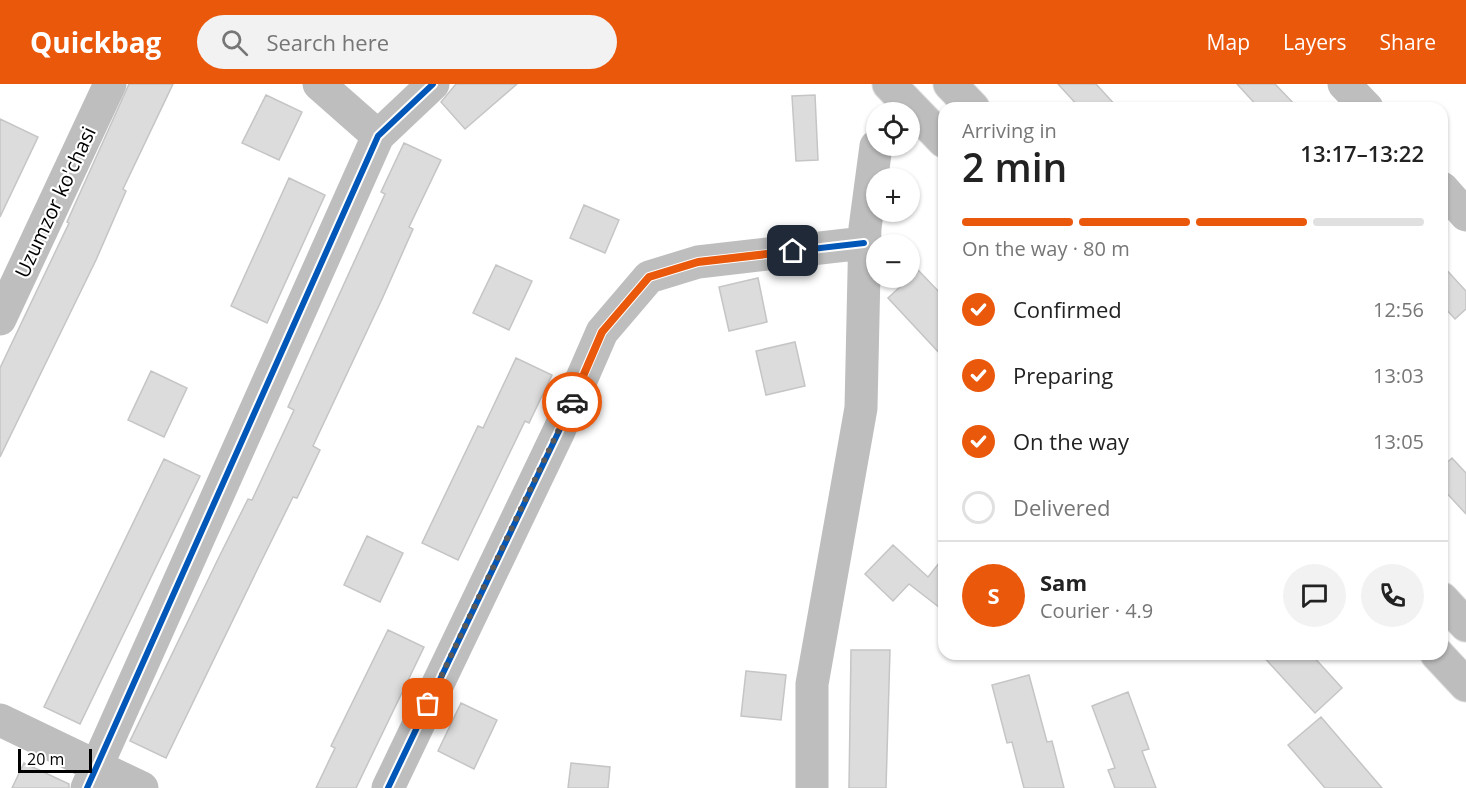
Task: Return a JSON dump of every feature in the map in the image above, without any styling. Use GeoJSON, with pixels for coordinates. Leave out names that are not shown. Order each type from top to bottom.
{"type":"FeatureCollection","features":[{"type":"Feature","properties":{"kind":"main road"},"geometry":{"type":"LineString","coordinates":[[950,84],[967,102]]}},
{"type":"Feature","properties":{"kind":"main road"},"geometry":{"type":"LineString","coordinates":[[897,99],[938,136]]}},
{"type":"Feature","properties":{"kind":"main road"},"geometry":{"type":"LineString","coordinates":[[1448,606],[1466,625]]}},
{"type":"Feature","properties":{"kind":"main road"},"geometry":{"type":"LineString","coordinates":[[1443,660],[1466,685]]}},
{"type":"Feature","properties":{"kind":"street","name":"Uzumzor ko'chasi"},"geometry":{"type":"LineString","coordinates":[[0,320],[110,84]]}},
{"type":"Feature","properties":{"kind":"street"},"geometry":{"type":"LineString","coordinates":[[319,84],[378,136]]}},
{"type":"Feature","properties":{"kind":"street"},"geometry":{"type":"LineString","coordinates":[[92,777],[378,136],[433,84]]}},
{"type":"Feature","properties":{"kind":"street"},"geometry":{"type":"LineString","coordinates":[[1344,84],[1360,102]]}},
{"type":"Feature","properties":{"kind":"street"},"geometry":{"type":"LineString","coordinates":[[812,788],[812,684],[861,408],[864,243],[875,156]]}},
{"type":"Feature","properties":{"kind":"street"},"geometry":{"type":"LineString","coordinates":[[1448,194],[1466,214]]}},
{"type":"Feature","properties":{"kind":"street"},"geometry":{"type":"LineString","coordinates":[[388,788],[554,441],[602,332],[649,277],[698,262],[864,243]]}},
{"type":"Feature","properties":{"kind":"street"},"geometry":{"type":"LineString","coordinates":[[0,720],[92,777],[142,788]]}},
{"type":"Feature","properties":{"kind":"building"},"geometry":{"type":"Polygon","coordinates":[[[129,84],[173,84],[123,189],[126,191],[96,260],[0,457],[0,368],[69,223],[67,222],[129,84]]]}},
{"type":"Feature","properties":{"kind":"building"},"geometry":{"type":"Polygon","coordinates":[[[456,84],[517,84],[465,129],[441,102],[456,84]]]}},
{"type":"Feature","properties":{"kind":"building"},"geometry":{"type":"Polygon","coordinates":[[[1058,84],[1096,84],[1112,102],[1074,102],[1058,84]]]}},
{"type":"Feature","properties":{"kind":"building"},"geometry":{"type":"Polygon","coordinates":[[[1237,84],[1275,84],[1292,102],[1254,102],[1237,84]]]}},
{"type":"Feature","properties":{"kind":"building"},"geometry":{"type":"Polygon","coordinates":[[[266,95],[302,112],[279,160],[242,143],[266,95]]]}},
{"type":"Feature","properties":{"kind":"building"},"geometry":{"type":"Polygon","coordinates":[[[815,95],[818,160],[796,161],[792,96],[815,95]]]}},
{"type":"Feature","properties":{"kind":"building"},"geometry":{"type":"Polygon","coordinates":[[[0,119],[38,137],[0,217],[0,119]]]}},
{"type":"Feature","properties":{"kind":"building"},"geometry":{"type":"Polygon","coordinates":[[[404,143],[441,160],[409,227],[413,229],[383,297],[313,446],[320,450],[297,498],[293,497],[166,758],[130,741],[248,499],[252,500],[294,410],[288,407],[385,194],[381,192],[404,143]]]}},
{"type":"Feature","properties":{"kind":"building"},"geometry":{"type":"Polygon","coordinates":[[[289,178],[325,195],[267,323],[231,306],[289,178]]]}},
{"type":"Feature","properties":{"kind":"building"},"geometry":{"type":"Polygon","coordinates":[[[584,205],[619,220],[605,253],[570,238],[584,205]]]}},
{"type":"Feature","properties":{"kind":"building"},"geometry":{"type":"Polygon","coordinates":[[[496,265],[532,281],[509,330],[473,313],[496,265]]]}},
{"type":"Feature","properties":{"kind":"building"},"geometry":{"type":"Polygon","coordinates":[[[920,272],[938,291],[938,352],[888,298],[899,288],[920,288],[920,272]]]}},
{"type":"Feature","properties":{"kind":"building"},"geometry":{"type":"Polygon","coordinates":[[[1448,272],[1466,291],[1466,309],[1455,319],[1448,311],[1448,272]]]}},
{"type":"Feature","properties":{"kind":"building"},"geometry":{"type":"Polygon","coordinates":[[[758,278],[767,322],[729,331],[719,287],[758,278]]]}},
{"type":"Feature","properties":{"kind":"building"},"geometry":{"type":"Polygon","coordinates":[[[795,342],[805,386],[766,395],[756,351],[795,342]]]}},
{"type":"Feature","properties":{"kind":"building"},"geometry":{"type":"Polygon","coordinates":[[[516,358],[552,375],[529,423],[525,421],[458,560],[422,543],[478,426],[483,428],[516,358]]]}},
{"type":"Feature","properties":{"kind":"building"},"geometry":{"type":"Polygon","coordinates":[[[151,371],[187,388],[164,437],[128,420],[151,371]]]}},
{"type":"Feature","properties":{"kind":"building"},"geometry":{"type":"Polygon","coordinates":[[[1452,458],[1466,473],[1466,514],[1448,494],[1448,462],[1452,458]]]}},
{"type":"Feature","properties":{"kind":"building"},"geometry":{"type":"Polygon","coordinates":[[[164,459],[200,476],[80,724],[44,707],[164,459]]]}},
{"type":"Feature","properties":{"kind":"building"},"geometry":{"type":"Polygon","coordinates":[[[367,536],[403,553],[380,602],[344,585],[367,536]]]}},
{"type":"Feature","properties":{"kind":"building"},"geometry":{"type":"Polygon","coordinates":[[[893,545],[928,577],[938,564],[938,606],[909,584],[893,601],[865,574],[893,545]]]}},
{"type":"Feature","properties":{"kind":"building"},"geometry":{"type":"Polygon","coordinates":[[[388,630],[424,647],[356,788],[316,788],[335,748],[331,746],[388,630]]]}},
{"type":"Feature","properties":{"kind":"building"},"geometry":{"type":"Polygon","coordinates":[[[851,650],[890,650],[886,788],[849,788],[851,650]]]}},
{"type":"Feature","properties":{"kind":"building"},"geometry":{"type":"Polygon","coordinates":[[[1266,660],[1316,660],[1342,688],[1315,713],[1266,660]]]}},
{"type":"Feature","properties":{"kind":"building"},"geometry":{"type":"Polygon","coordinates":[[[746,671],[786,675],[781,720],[741,716],[746,671]]]}},
{"type":"Feature","properties":{"kind":"building"},"geometry":{"type":"Polygon","coordinates":[[[1029,675],[1047,742],[1052,741],[1064,788],[1024,788],[1012,742],[1007,743],[992,685],[1029,675]]]}},
{"type":"Feature","properties":{"kind":"building"},"geometry":{"type":"Polygon","coordinates":[[[1128,692],[1149,749],[1142,751],[1156,788],[1115,788],[1108,770],[1115,768],[1092,706],[1128,692]]]}},
{"type":"Feature","properties":{"kind":"building"},"geometry":{"type":"Polygon","coordinates":[[[461,703],[497,720],[474,769],[438,751],[461,703]]]}},
{"type":"Feature","properties":{"kind":"building"},"geometry":{"type":"Polygon","coordinates":[[[1321,717],[1382,788],[1325,788],[1288,745],[1321,717]]]}},
{"type":"Feature","properties":{"kind":"building"},"geometry":{"type":"Polygon","coordinates":[[[24,763],[69,784],[69,788],[12,788],[24,763]]]}},
{"type":"Feature","properties":{"kind":"building"},"geometry":{"type":"Polygon","coordinates":[[[571,763],[610,767],[608,788],[568,788],[571,763]]]}},
{"type":"Feature","properties":{"kind":"cycle path"},"geometry":{"type":"LineString","coordinates":[[87,788],[378,136],[433,84]]}},
{"type":"Feature","properties":{"kind":"cycle path"},"geometry":{"type":"LineString","coordinates":[[388,788],[559,431],[602,332],[649,277],[698,262],[864,243]]}},
{"type":"Feature","properties":{"kind":"way so far"},"geometry":{"type":"LineString","coordinates":[[428,704],[572,402]]}},
{"type":"Feature","properties":{"kind":"route"},"geometry":{"type":"LineString","coordinates":[[572,402],[602,332],[649,277],[698,262],[793,251]]}}]}
